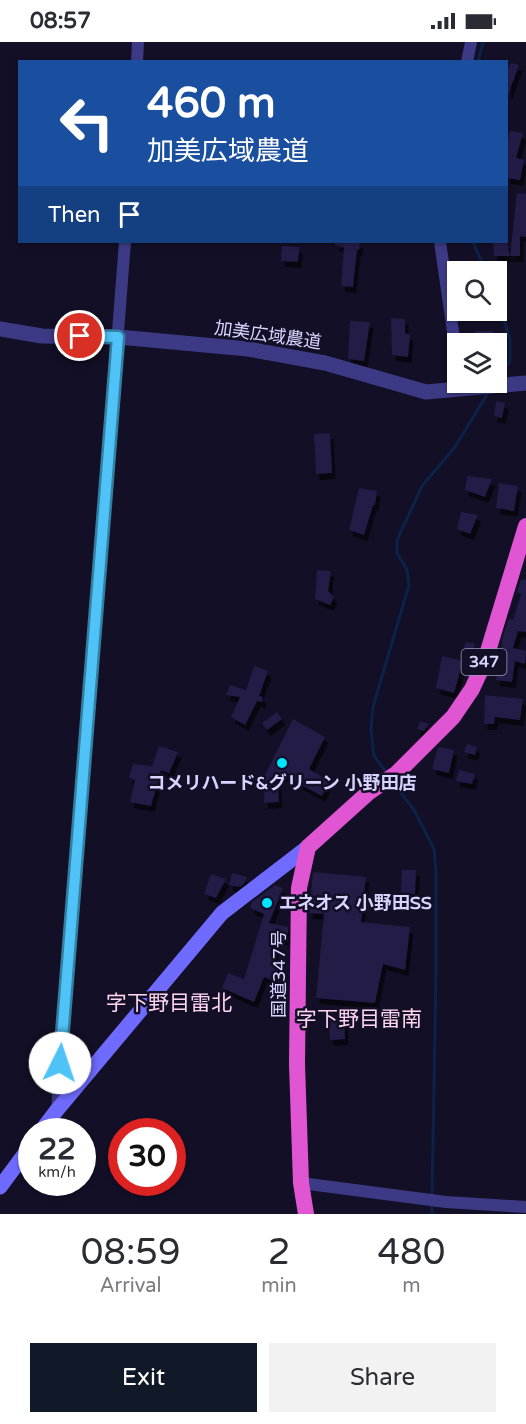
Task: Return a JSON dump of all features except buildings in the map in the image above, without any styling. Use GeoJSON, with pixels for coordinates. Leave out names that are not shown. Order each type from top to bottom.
{"type":"FeatureCollection","features":[{"type":"Feature","properties":{"kind":"highway","name":"347"},"geometry":{"type":"LineString","coordinates":[[308,847],[368,793],[397,773],[453,717],[472,689],[485,661],[526,526]]}},
{"type":"Feature","properties":{"kind":"highway","name":"国道347号"},"geometry":{"type":"LineString","coordinates":[[306,1214],[301,1183],[297,1064],[299,888],[308,847]]}},
{"type":"Feature","properties":{"kind":"main road"},"geometry":{"type":"LineString","coordinates":[[51,1118],[222,913],[308,847]]}},
{"type":"Feature","properties":{"kind":"main road"},"geometry":{"type":"LineString","coordinates":[[0,1187],[18,1163]]}},
{"type":"Feature","properties":{"kind":"street"},"geometry":{"type":"LineString","coordinates":[[137,60],[138,42]]}},
{"type":"Feature","properties":{"kind":"street"},"geometry":{"type":"LineString","coordinates":[[467,60],[471,42]]}},
{"type":"Feature","properties":{"kind":"street"},"geometry":{"type":"LineString","coordinates":[[57,1110],[125,243]]}},
{"type":"Feature","properties":{"kind":"street"},"geometry":{"type":"LineString","coordinates":[[440,243],[453,333]]}},
{"type":"Feature","properties":{"kind":"street","name":"加美広域農道"},"geometry":{"type":"LineString","coordinates":[[0,328],[42,336],[118,337],[248,349],[325,363],[426,392],[447,388]]}},
{"type":"Feature","properties":{"kind":"street","name":"加美広域農道"},"geometry":{"type":"LineString","coordinates":[[507,385],[526,383]]}},
{"type":"Feature","properties":{"kind":"street"},"geometry":{"type":"LineString","coordinates":[[301,1183],[439,1201],[526,1207]]}},
{"type":"Feature","properties":{"kind":"waterway"},"geometry":{"type":"LineString","coordinates":[[478,60],[483,42]]}},
{"type":"Feature","properties":{"kind":"waterway"},"geometry":{"type":"LineString","coordinates":[[473,243],[481,261]]}},
{"type":"Feature","properties":{"kind":"waterway"},"geometry":{"type":"LineString","coordinates":[[504,321],[510,340],[510,361],[507,366]]}},
{"type":"Feature","properties":{"kind":"waterway"},"geometry":{"type":"LineString","coordinates":[[387,773],[374,756],[371,729],[373,707],[409,585],[407,570],[397,553],[397,540],[422,486],[455,447],[488,393]]}},
{"type":"Feature","properties":{"kind":"waterway"},"geometry":{"type":"LineString","coordinates":[[392,781],[414,810],[434,849],[436,975],[432,1197]]}},
{"type":"Feature","properties":{"kind":"waterway"},"geometry":{"type":"LineString","coordinates":[[432,1204],[432,1214]]}},
{"type":"Feature","properties":{"kind":"place","name":"コメリハード&グリーン 小野田店"},"geometry":{"type":"Point","coordinates":[282,763]}},
{"type":"Feature","properties":{"kind":"place","name":"エネオス 小野田SS"},"geometry":{"type":"Point","coordinates":[267,903]}},
{"type":"Feature","properties":{"kind":"district","name":"字下野目雷北"},"geometry":{"type":"Point","coordinates":[169,1003]}},
{"type":"Feature","properties":{"kind":"district","name":"字下野目雷南"},"geometry":{"type":"Point","coordinates":[359,1019]}},
{"type":"Feature","properties":{"kind":"route"},"geometry":{"type":"LineString","coordinates":[[60,1063],[118,337],[80,336]]}}]}
